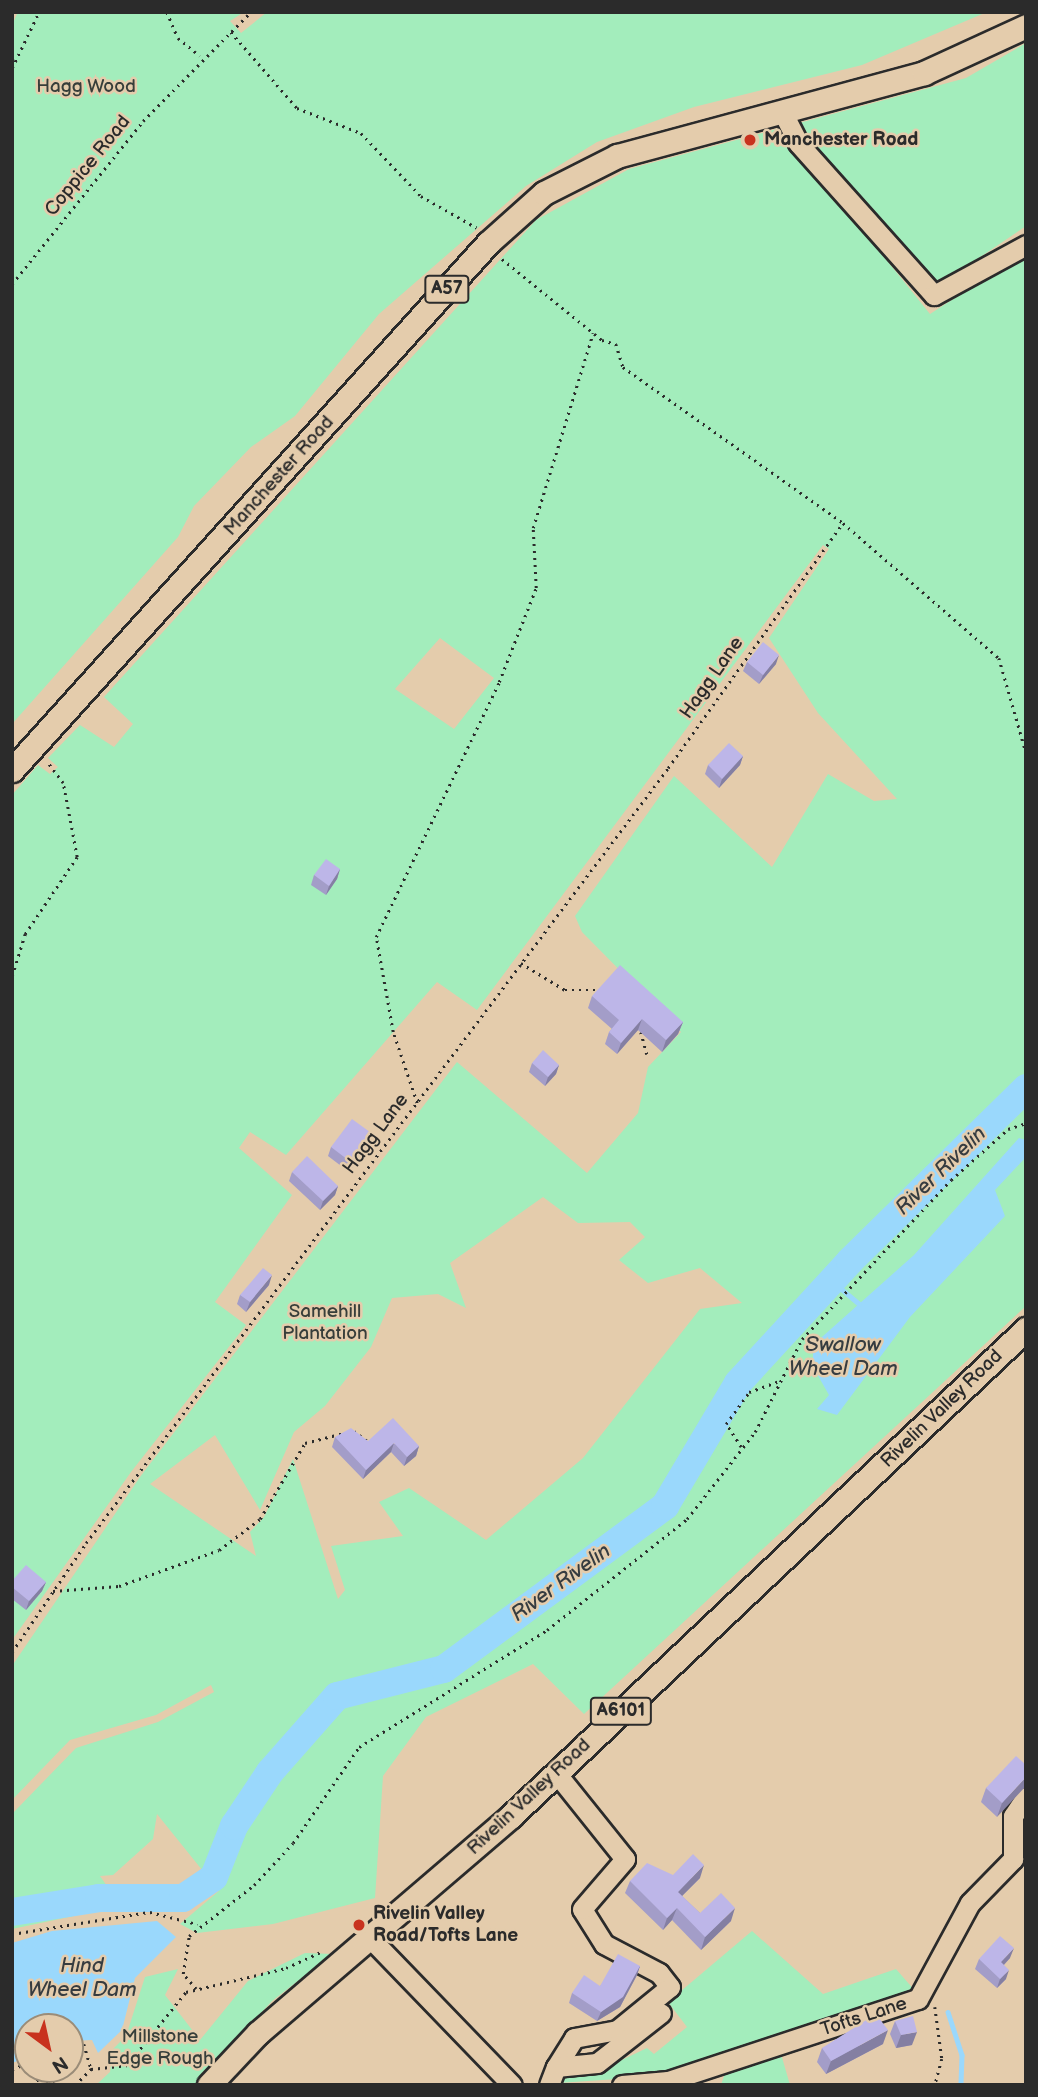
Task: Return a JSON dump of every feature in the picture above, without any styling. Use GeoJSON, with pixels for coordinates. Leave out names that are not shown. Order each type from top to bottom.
{"type":"FeatureCollection","features":[{"type":"Feature","properties":{"kind":"main road","name":"Manchester Road"},"geometry":{"type":"LineString","coordinates":[[12,770],[483,235],[582,170],[924,74],[1026,26]]}},
{"type":"Feature","properties":{"kind":"main road","name":"Rivelin Valley Road"},"geometry":{"type":"LineString","coordinates":[[209,2085],[258,2033],[556,1773],[1026,1329]]}},
{"type":"Feature","properties":{"kind":"street"},"geometry":{"type":"LineString","coordinates":[[783,113],[798,143],[934,295],[1026,246]]}},
{"type":"Feature","properties":{"kind":"street"},"geometry":{"type":"LineString","coordinates":[[552,2076],[574,2038],[617,2030],[670,1987],[659,1973],[604,1944],[582,1909],[625,1859],[556,1773]]}},
{"type":"Feature","properties":{"kind":"street","name":"Tofts Lane"},"geometry":{"type":"LineString","coordinates":[[622,2085],[668,2081],[919,1999],[970,1903],[1013,1858],[1013,1816],[1026,1797]]}},
{"type":"Feature","properties":{"kind":"street"},"geometry":{"type":"LineString","coordinates":[[370,1938],[512,2085]]}},
{"type":"Feature","properties":{"kind":"street"},"geometry":{"type":"LineString","coordinates":[[552,2076],[597,2063],[661,2013]]}},
{"type":"Feature","properties":{"kind":"path"},"geometry":{"type":"LineString","coordinates":[[12,68],[39,12]]}},
{"type":"Feature","properties":{"kind":"path"},"geometry":{"type":"LineString","coordinates":[[167,12],[178,38],[201,57]]}},
{"type":"Feature","properties":{"kind":"path","name":"Coppice Road"},"geometry":{"type":"LineString","coordinates":[[12,284],[201,57],[251,12]]}},
{"type":"Feature","properties":{"kind":"path"},"geometry":{"type":"LineString","coordinates":[[231,32],[297,108],[361,133],[422,196],[483,235],[593,333],[616,344],[623,367],[843,523],[999,658],[1026,752]]}},
{"type":"Feature","properties":{"kind":"path"},"geometry":{"type":"LineString","coordinates":[[417,1103],[393,1032],[376,937],[499,682],[537,588],[533,527],[593,333]]}},
{"type":"Feature","properties":{"kind":"path","name":"Hagg Lane"},"geometry":{"type":"LineString","coordinates":[[12,1652],[53,1591],[522,963],[843,523]]}},
{"type":"Feature","properties":{"kind":"path"},"geometry":{"type":"LineString","coordinates":[[12,976],[25,934],[77,857],[62,783],[31,748]]}},
{"type":"Feature","properties":{"kind":"path"},"geometry":{"type":"LineString","coordinates":[[522,963],[565,990],[598,989],[608,995]]}},
{"type":"Feature","properties":{"kind":"path"},"geometry":{"type":"LineString","coordinates":[[641,1028],[647,1054]]}},
{"type":"Feature","properties":{"kind":"path"},"geometry":{"type":"LineString","coordinates":[[196,1989],[183,1974],[189,1936],[197,1924],[254,1885],[293,1843],[359,1747],[547,1630],[648,1553],[687,1519],[741,1447],[802,1339],[951,1180],[1008,1129],[1026,1123]]}},
{"type":"Feature","properties":{"kind":"path"},"geometry":{"type":"LineString","coordinates":[[741,1447],[726,1424],[749,1392],[777,1381]]}},
{"type":"Feature","properties":{"kind":"path"},"geometry":{"type":"LineString","coordinates":[[53,1591],[119,1586],[197,1561],[260,1518],[305,1443],[356,1430],[372,1445]]}},
{"type":"Feature","properties":{"kind":"path"},"geometry":{"type":"LineString","coordinates":[[12,1934],[150,1912],[197,1924]]}},
{"type":"Feature","properties":{"kind":"path"},"geometry":{"type":"LineString","coordinates":[[75,2085],[91,2069],[127,2065],[158,2020],[196,1989],[286,1968],[335,1945]]}},
{"type":"Feature","properties":{"kind":"path"},"geometry":{"type":"LineString","coordinates":[[919,1999],[934,2004],[939,2026],[935,2085]]}},
{"type":"Feature","properties":{"kind":"path"},"geometry":{"type":"LineString","coordinates":[[84,2044],[91,2069]]}},
{"type":"Feature","properties":{"kind":"path"},"geometry":{"type":"LineString","coordinates":[[31,2085],[40,2078],[57,2085]]}},
{"type":"Feature","properties":{"kind":"green space","name":"Hagg Wood"},"geometry":{"type":"Polygon","coordinates":[[[18,12],[244,12],[230,21],[241,33],[267,12],[987,12],[862,65],[694,107],[597,142],[526,186],[379,314],[295,416],[251,447],[194,506],[178,537],[12,724],[12,25],[18,12]]]}},
{"type":"Feature","properties":{"kind":"green space","name":"Samehill Plantation"},"geometry":{"type":"Polygon","coordinates":[[[1026,43],[1026,226],[939,285],[927,285],[794,145],[930,314],[1026,252],[1026,1306],[584,1714],[533,1664],[426,1717],[383,1776],[375,1898],[273,1924],[197,1933],[180,1924],[219,1891],[157,1814],[153,1839],[113,1875],[100,1876],[121,1906],[12,1929],[12,1814],[76,1748],[158,1722],[214,1692],[211,1685],[156,1715],[70,1740],[12,1800],[12,1666],[140,1477],[457,1062],[587,1173],[638,1113],[648,1067],[681,1032],[582,932],[575,916],[674,776],[772,867],[828,774],[874,801],[897,799],[818,713],[769,638],[829,549],[823,545],[477,1010],[437,982],[286,1155],[250,1132],[239,1148],[292,1195],[215,1302],[246,1325],[131,1472],[12,1640],[12,795],[38,765],[50,774],[58,767],[48,758],[80,725],[114,747],[133,724],[104,697],[536,220],[629,169],[966,78],[1026,43]],[[440,638],[395,689],[454,729],[494,678],[440,638]],[[543,1197],[450,1263],[466,1308],[438,1294],[392,1298],[371,1347],[325,1406],[294,1432],[260,1510],[215,1435],[150,1484],[256,1556],[250,1532],[264,1517],[293,1459],[338,1599],[345,1590],[331,1546],[403,1536],[379,1502],[409,1488],[486,1540],[583,1458],[700,1309],[742,1303],[700,1268],[648,1283],[619,1260],[645,1237],[630,1222],[578,1223],[543,1197]]]}},
{"type":"Feature","properties":{"kind":"green space"},"geometry":{"type":"Polygon","coordinates":[[[752,1931],[823,1994],[896,1969],[916,1992],[662,2076],[558,2083],[556,2076],[603,2069],[647,2048],[654,2054],[687,2027],[668,2002],[752,1931]]]}},
{"type":"Feature","properties":{"kind":"green space","name":"Millstone Edge Rough"},"geometry":{"type":"Polygon","coordinates":[[[305,1953],[333,1954],[272,2001],[195,2085],[96,2085],[110,2072],[113,2049],[126,2036],[145,1977],[178,1969],[165,1995],[200,2040],[248,1981],[305,1953]]]}},
{"type":"Feature","properties":{"kind":"green space"},"geometry":{"type":"Polygon","coordinates":[[[781,2054],[790,2085],[721,2085],[725,2073],[781,2054]]]}},
{"type":"Feature","properties":{"kind":"water","name":"Swallow Wheel Dam"},"geometry":{"type":"Polygon","coordinates":[[[1019,1138],[1026,1140],[1026,1157],[995,1190],[1005,1216],[910,1317],[837,1415],[817,1409],[829,1395],[813,1367],[813,1345],[914,1255],[1019,1138]]]}},
{"type":"Feature","properties":{"kind":"water","name":"Hind Wheel Dam"},"geometry":{"type":"Polygon","coordinates":[[[157,1921],[176,1937],[135,1978],[122,2030],[98,2053],[92,2040],[84,2040],[84,2013],[14,2013],[12,2063],[12,1943],[52,1931],[157,1921]]]}},
{"type":"Feature","properties":{"kind":"building"},"geometry":{"type":"Polygon","coordinates":[[[763,642],[779,655],[763,675],[747,662],[763,642]]]}},
{"type":"Feature","properties":{"kind":"building"},"geometry":{"type":"Polygon","coordinates":[[[729,743],[743,756],[722,779],[708,765],[729,743]]]}},
{"type":"Feature","properties":{"kind":"building"},"geometry":{"type":"Polygon","coordinates":[[[326,859],[340,869],[329,886],[314,875],[326,859]]]}},
{"type":"Feature","properties":{"kind":"building"},"geometry":{"type":"Polygon","coordinates":[[[620,965],[683,1022],[666,1040],[642,1019],[621,1043],[609,1032],[619,1020],[592,996],[620,965]]]}},
{"type":"Feature","properties":{"kind":"building"},"geometry":{"type":"Polygon","coordinates":[[[543,1050],[559,1065],[548,1077],[532,1063],[543,1050]]]}},
{"type":"Feature","properties":{"kind":"building"},"geometry":{"type":"Polygon","coordinates":[[[352,1119],[374,1135],[352,1163],[331,1147],[352,1119]]]}},
{"type":"Feature","properties":{"kind":"building"},"geometry":{"type":"Polygon","coordinates":[[[307,1156],[338,1186],[323,1201],[292,1172],[307,1156]]]}},
{"type":"Feature","properties":{"kind":"building"},"geometry":{"type":"Polygon","coordinates":[[[263,1268],[272,1275],[250,1302],[240,1295],[263,1268]]]}},
{"type":"Feature","properties":{"kind":"building"},"geometry":{"type":"Polygon","coordinates":[[[393,1418],[419,1446],[407,1457],[394,1443],[366,1470],[335,1437],[351,1428],[368,1441],[393,1418]]]}},
{"type":"Feature","properties":{"kind":"building"},"geometry":{"type":"Polygon","coordinates":[[[26,1565],[46,1582],[29,1601],[12,1587],[12,1581],[26,1565]]]}},
{"type":"Feature","properties":{"kind":"building"},"geometry":{"type":"Polygon","coordinates":[[[1016,1756],[1026,1765],[1026,1777],[1002,1803],[986,1788],[1016,1756]]]}},
{"type":"Feature","properties":{"kind":"building"},"geometry":{"type":"Polygon","coordinates":[[[693,1854],[704,1865],[678,1892],[700,1913],[721,1893],[735,1908],[705,1937],[677,1908],[667,1918],[630,1881],[647,1863],[673,1875],[693,1854]]]}},
{"type":"Feature","properties":{"kind":"building"},"geometry":{"type":"Polygon","coordinates":[[[1000,1936],[1014,1948],[1001,1962],[1009,1970],[1000,1979],[979,1959],[1000,1936]]]}},
{"type":"Feature","properties":{"kind":"building"},"geometry":{"type":"Polygon","coordinates":[[[618,1954],[640,1966],[623,1997],[601,2012],[572,1993],[584,1975],[600,1986],[618,1954]]]}},
{"type":"Feature","properties":{"kind":"building"},"geometry":{"type":"Polygon","coordinates":[[[876,2014],[888,2030],[831,2061],[822,2048],[876,2014]]]}},
{"type":"Feature","properties":{"kind":"building"},"geometry":{"type":"Polygon","coordinates":[[[913,2016],[917,2032],[901,2035],[895,2021],[913,2016]]]}},
{"type":"Feature","properties":{"kind":"waterway","name":"River Rivelin"},"geometry":{"type":"LineString","coordinates":[[12,1912],[99,1898],[183,1898],[214,1877],[234,1826],[270,1772],[337,1696],[444,1669],[665,1506],[738,1383],[850,1261],[1026,1088]]}},
{"type":"Feature","properties":{"kind":"waterway"},"geometry":{"type":"LineString","coordinates":[[832,1281],[859,1304]]}},
{"type":"Feature","properties":{"kind":"waterway"},"geometry":{"type":"LineString","coordinates":[[948,2012],[962,2055],[961,2085]]}},
{"type":"Feature","properties":{"kind":"place","name":"Manchester Road"},"geometry":{"type":"Point","coordinates":[750,140]}},
{"type":"Feature","properties":{"kind":"place","name":"Rivelin Valley Road/Tofts Lane"},"geometry":{"type":"Point","coordinates":[359,1925]}}]}
